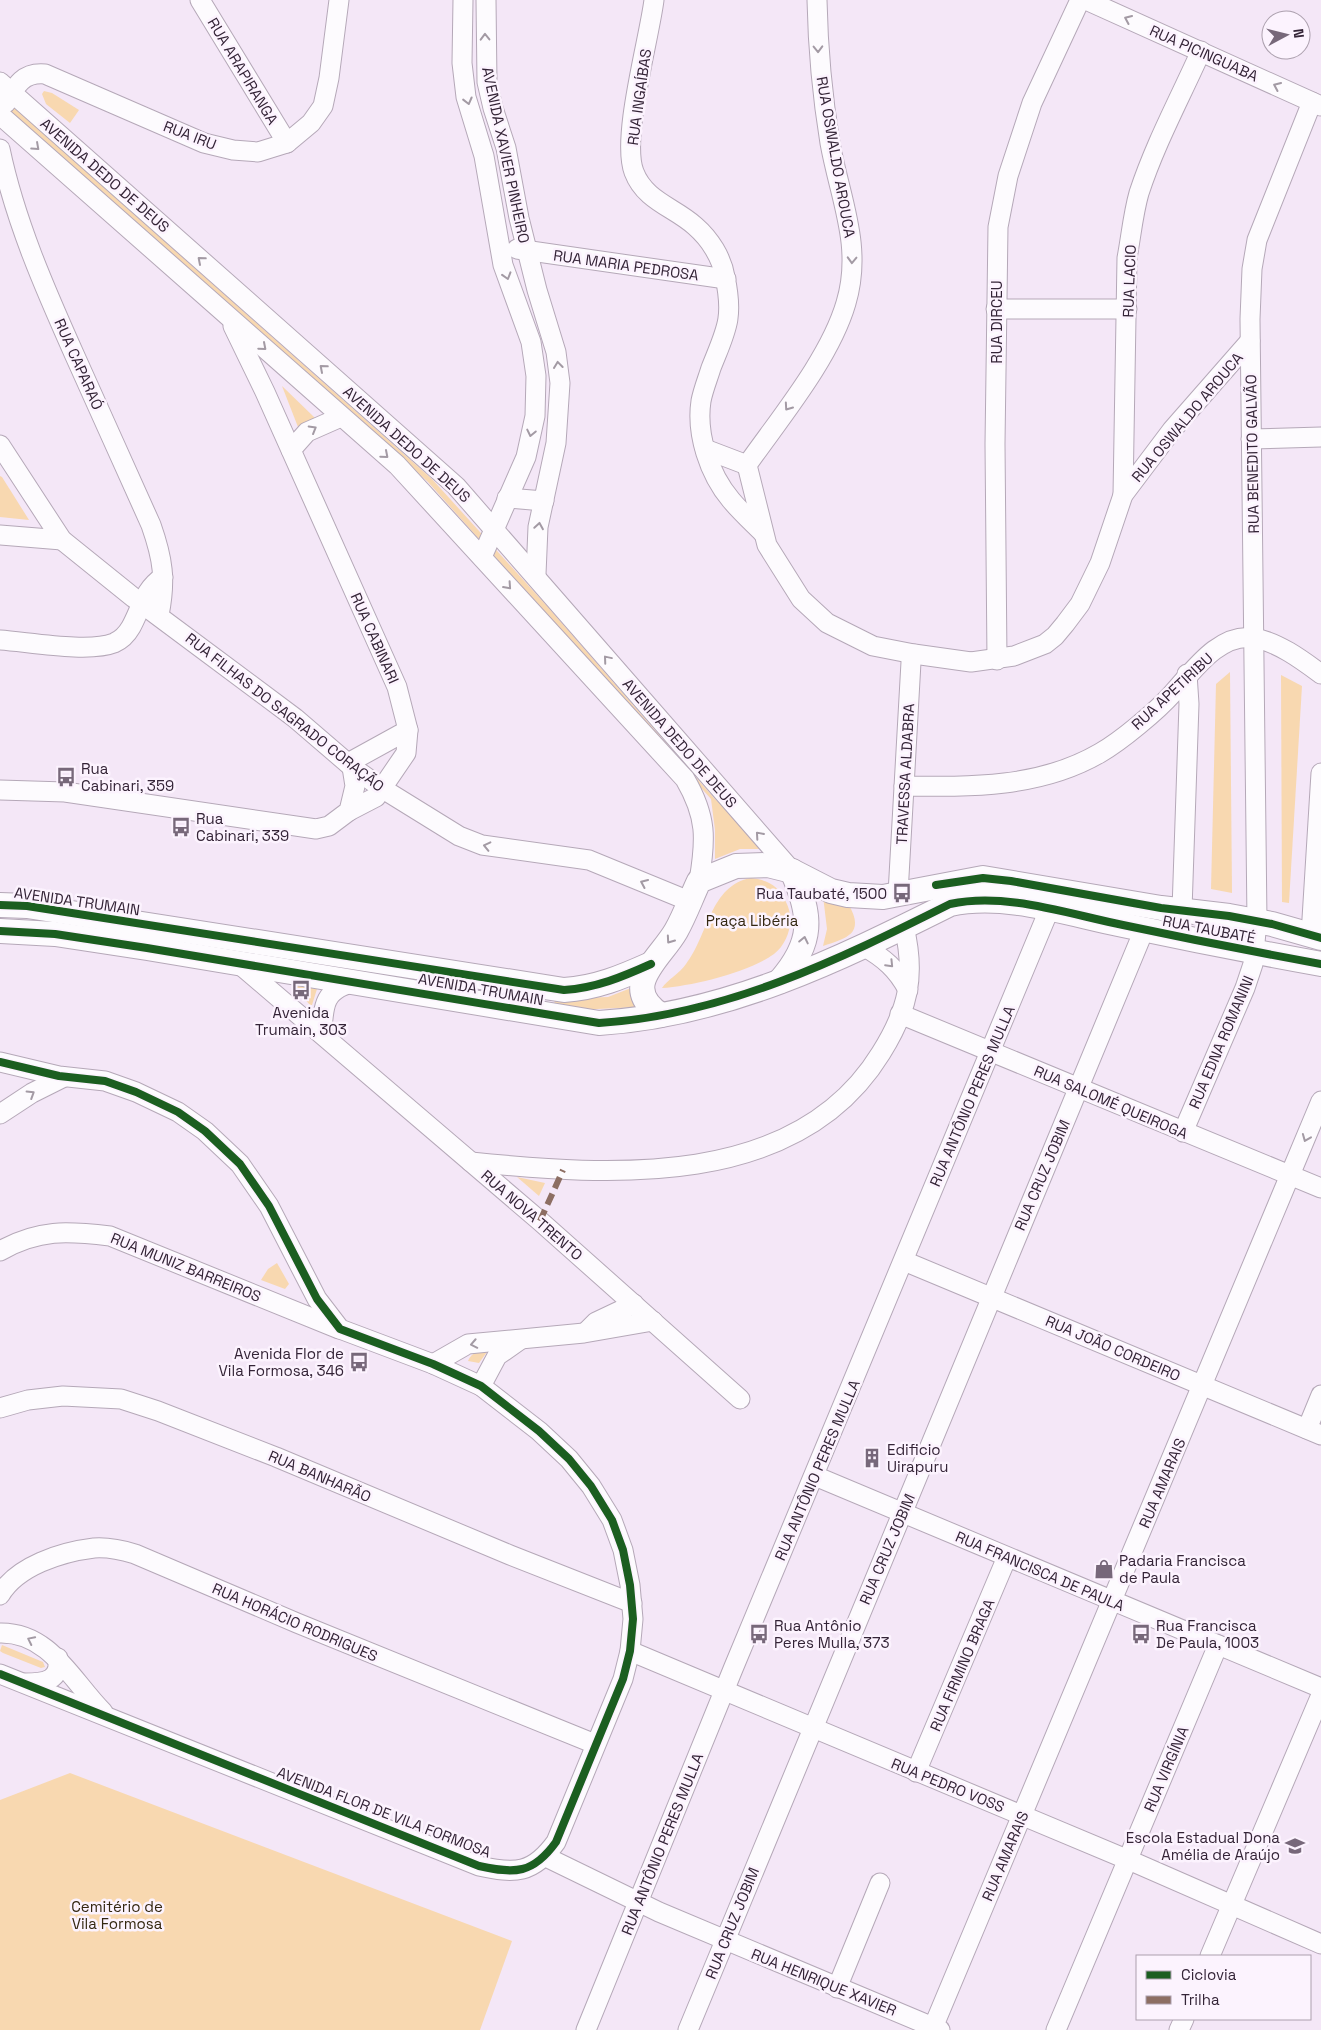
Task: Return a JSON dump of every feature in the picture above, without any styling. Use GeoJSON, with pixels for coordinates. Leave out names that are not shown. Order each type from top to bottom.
{"type":"FeatureCollection","features":[{"type":"Feature","properties":{"kind":"main road"},"geometry":{"type":"LineString","coordinates":[[745,865],[768,865],[792,871],[802,894],[808,916],[805,943],[795,964],[780,981],[717,1004],[661,1015],[646,1002],[643,992],[645,972],[676,931],[694,891],[723,870],[745,865]]}},
{"type":"Feature","properties":{"kind":"main road","name":"RUA TAUBATÉ"},"geometry":{"type":"LineString","coordinates":[[792,871],[830,891],[873,897],[983,878],[1257,921],[1316,937]]}},
{"type":"Feature","properties":{"kind":"main road"},"geometry":{"type":"LineString","coordinates":[[873,897],[893,911],[904,927]]}},
{"type":"Feature","properties":{"kind":"main road","name":"RUA TAUBATÉ"},"geometry":{"type":"LineString","coordinates":[[780,981],[863,946],[950,904],[968,901],[1008,901],[1144,930],[1321,964]]}},
{"type":"Feature","properties":{"kind":"main road","name":"AVENIDA TRUMAIN"},"geometry":{"type":"LineString","coordinates":[[0,905],[27,906],[238,951],[359,982],[576,1021],[616,1022],[661,1015]]}},
{"type":"Feature","properties":{"kind":"main road","name":"AVENIDA TRUMAIN"},"geometry":{"type":"LineString","coordinates":[[0,931],[54,934],[238,951],[564,990],[587,988],[608,983],[651,964]]}},
{"type":"Feature","properties":{"kind":"street","name":"RUA ARAPIRANGA"},"geometry":{"type":"LineString","coordinates":[[200,0],[287,143]]}},
{"type":"Feature","properties":{"kind":"street","name":"RUA IRU"},"geometry":{"type":"LineString","coordinates":[[6,88],[26,76],[35,73],[45,74],[204,143],[233,150],[258,152],[287,143],[311,123],[323,106],[329,78],[339,0]]}},
{"type":"Feature","properties":{"kind":"street","name":"AVENIDA XAVIER PINHEIRO"},"geometry":{"type":"LineString","coordinates":[[463,0],[462,63],[466,97],[484,156],[501,247],[512,293],[531,342],[536,376],[535,416],[526,457],[493,527],[482,557]]}},
{"type":"Feature","properties":{"kind":"street","name":"AVENIDA XAVIER PINHEIRO"},"geometry":{"type":"LineString","coordinates":[[486,0],[487,82],[506,148],[527,251],[556,352],[560,383],[556,443],[538,527],[536,574]]}},
{"type":"Feature","properties":{"kind":"street","name":"RUA INGAÍBAS"},"geometry":{"type":"LineString","coordinates":[[654,0],[634,112],[631,151],[634,171],[642,188],[653,199],[696,226],[716,250],[726,279],[729,298],[729,321],[701,400],[700,427],[705,449],[716,475],[730,499],[764,534]]}},
{"type":"Feature","properties":{"kind":"street","name":"RUA OSWALDO AROUCA"},"geometry":{"type":"LineString","coordinates":[[817,0],[818,57],[825,106],[831,145],[851,232],[851,283],[836,329],[824,351],[746,468],[767,545],[801,599],[827,623],[873,646],[971,662],[997,660],[1044,644],[1056,636],[1080,604],[1100,563],[1123,495],[1172,430],[1250,341]]}},
{"type":"Feature","properties":{"kind":"street","name":"RUA DIRCEU"},"geometry":{"type":"LineString","coordinates":[[997,660],[996,309],[998,227],[1008,176],[1032,103],[1080,0]]}},
{"type":"Feature","properties":{"kind":"street","name":"RUA PICINGUABA"},"geometry":{"type":"LineString","coordinates":[[1086,0],[1316,104]]}},
{"type":"Feature","properties":{"kind":"street","name":"RUA LACIO"},"geometry":{"type":"LineString","coordinates":[[1123,495],[1127,258],[1138,195],[1149,166],[1201,52]]}},
{"type":"Feature","properties":{"kind":"street"},"geometry":{"type":"LineString","coordinates":[[0,115],[6,88]]}},
{"type":"Feature","properties":{"kind":"street","name":"AVENIDA DEDO DE DEUS"},"geometry":{"type":"LineString","coordinates":[[6,88],[456,486],[536,574],[792,871]]}},
{"type":"Feature","properties":{"kind":"street","name":"RUA BENEDITO GALVÃO"},"geometry":{"type":"LineString","coordinates":[[1257,921],[1250,341],[1252,269],[1258,240],[1316,104]]}},
{"type":"Feature","properties":{"kind":"street","name":"AVENIDA DEDO DE DEUS"},"geometry":{"type":"LineString","coordinates":[[0,115],[397,465],[685,780],[693,793],[704,824],[705,837],[694,891]]}},
{"type":"Feature","properties":{"kind":"street","name":"RUA CAPARAÓ"},"geometry":{"type":"LineString","coordinates":[[0,149],[22,229],[60,322],[151,525],[161,553],[163,577],[159,615]]}},
{"type":"Feature","properties":{"kind":"street","name":"AVENIDA XAVIER PINHEIRO"},"geometry":{"type":"LineString","coordinates":[[501,247],[527,251]]}},
{"type":"Feature","properties":{"kind":"street","name":"RUA MARIA PEDROSA"},"geometry":{"type":"LineString","coordinates":[[527,251],[726,279]]}},
{"type":"Feature","properties":{"kind":"street"},"geometry":{"type":"LineString","coordinates":[[996,309],[1127,309]]}},
{"type":"Feature","properties":{"kind":"street","name":"RUA CABINARI"},"geometry":{"type":"LineString","coordinates":[[0,790],[61,792],[305,828],[329,826],[349,811],[368,803],[384,789],[406,753],[408,730],[397,687],[291,450],[229,318]]}},
{"type":"Feature","properties":{"kind":"street"},"geometry":{"type":"LineString","coordinates":[[291,450],[307,432],[341,417]]}},
{"type":"Feature","properties":{"kind":"street"},"geometry":{"type":"LineString","coordinates":[[1251,439],[1321,437]]}},
{"type":"Feature","properties":{"kind":"street","name":"RUA FILHAS DO SAGRADO CORAÇÃO"},"geometry":{"type":"LineString","coordinates":[[0,445],[62,540],[141,603],[295,718],[350,765],[384,789],[459,836],[482,846],[588,860],[694,891]]}},
{"type":"Feature","properties":{"kind":"street"},"geometry":{"type":"LineString","coordinates":[[705,449],[746,468]]}},
{"type":"Feature","properties":{"kind":"street"},"geometry":{"type":"LineString","coordinates":[[716,475],[721,467],[729,462],[746,468]]}},
{"type":"Feature","properties":{"kind":"street"},"geometry":{"type":"LineString","coordinates":[[730,499],[740,496],[747,490],[746,468]]}},
{"type":"Feature","properties":{"kind":"street"},"geometry":{"type":"LineString","coordinates":[[507,498],[544,501]]}},
{"type":"Feature","properties":{"kind":"street"},"geometry":{"type":"LineString","coordinates":[[0,534],[62,540]]}},
{"type":"Feature","properties":{"kind":"street"},"geometry":{"type":"LineString","coordinates":[[0,640],[87,646],[114,643],[120,640],[130,628],[151,586],[163,577]]}},
{"type":"Feature","properties":{"kind":"street"},"geometry":{"type":"LineString","coordinates":[[1254,638],[1290,654],[1321,674]]}},
{"type":"Feature","properties":{"kind":"street","name":"RUA APETIRIBU"},"geometry":{"type":"LineString","coordinates":[[904,786],[996,784],[1028,780],[1076,765],[1100,753],[1116,742],[1173,693],[1187,674],[1230,641],[1254,638]]}},
{"type":"Feature","properties":{"kind":"street","name":"TRAVESSA ALDABRA"},"geometry":{"type":"LineString","coordinates":[[898,894],[911,662],[914,654]]}},
{"type":"Feature","properties":{"kind":"street"},"geometry":{"type":"LineString","coordinates":[[1182,910],[1189,704],[1187,674]]}},
{"type":"Feature","properties":{"kind":"street"},"geometry":{"type":"LineString","coordinates":[[349,811],[355,786],[350,765],[408,730]]}},
{"type":"Feature","properties":{"kind":"street"},"geometry":{"type":"LineString","coordinates":[[1316,937],[1321,773]]}},
{"type":"Feature","properties":{"kind":"street","name":"RUA ANTÔNIO PERES MULLA"},"geometry":{"type":"LineString","coordinates":[[586,2030],[724,1692],[1049,910]]}},
{"type":"Feature","properties":{"kind":"street","name":"RUA EDNA ROMANINI"},"geometry":{"type":"LineString","coordinates":[[1183,1132],[1245,988],[1253,964],[1257,921]]}},
{"type":"Feature","properties":{"kind":"street"},"geometry":{"type":"LineString","coordinates":[[471,1162],[586,1172],[630,1171],[694,1164],[748,1153],[805,1127],[835,1108],[875,1063],[894,1033],[908,990],[911,974],[910,952],[904,927]]}},
{"type":"Feature","properties":{"kind":"street","name":"RUA CRUZ JOBIM"},"geometry":{"type":"LineString","coordinates":[[688,2030],[1144,930]]}},
{"type":"Feature","properties":{"kind":"street"},"geometry":{"type":"LineString","coordinates":[[863,946],[883,957],[891,964],[908,990]]}},
{"type":"Feature","properties":{"kind":"street","name":"RUA NOVA TRENTO"},"geometry":{"type":"LineString","coordinates":[[238,951],[322,1034],[634,1304],[740,1399]]}},
{"type":"Feature","properties":{"kind":"street"},"geometry":{"type":"LineString","coordinates":[[322,1034],[324,1006],[328,996],[338,988],[359,982]]}},
{"type":"Feature","properties":{"kind":"street","name":"RUA SALOMÉ QUEIROGA"},"geometry":{"type":"LineString","coordinates":[[900,1014],[1321,1188]]}},
{"type":"Feature","properties":{"kind":"street"},"geometry":{"type":"LineString","coordinates":[[0,1062],[21,1069],[64,1077],[105,1081],[136,1092],[178,1112],[205,1131],[240,1164],[269,1206],[317,1300],[340,1329],[433,1364],[481,1386],[539,1431],[569,1459],[591,1486],[612,1520],[630,1585],[633,1619],[630,1651],[622,1679],[596,1744],[556,1842],[546,1857]]}},
{"type":"Feature","properties":{"kind":"street"},"geometry":{"type":"LineString","coordinates":[[0,1114],[39,1089],[64,1077]]}},
{"type":"Feature","properties":{"kind":"street","name":"RUA AMARAIS"},"geometry":{"type":"LineString","coordinates":[[935,2029],[1321,1101]]}},
{"type":"Feature","properties":{"kind":"street","name":"RUA MUNIZ BARREIROS"},"geometry":{"type":"LineString","coordinates":[[0,1251],[31,1236],[50,1232],[77,1232],[110,1236],[340,1329]]}},
{"type":"Feature","properties":{"kind":"street","name":"RUA JOÃO CORDEIRO"},"geometry":{"type":"LineString","coordinates":[[904,1261],[1314,1432]]}},
{"type":"Feature","properties":{"kind":"street"},"geometry":{"type":"LineString","coordinates":[[590,1328],[607,1295],[606,1280]]}},
{"type":"Feature","properties":{"kind":"street"},"geometry":{"type":"LineString","coordinates":[[590,1328],[634,1304]]}},
{"type":"Feature","properties":{"kind":"street"},"geometry":{"type":"LineString","coordinates":[[433,1364],[468,1344],[520,1340],[590,1328],[653,1321]]}},
{"type":"Feature","properties":{"kind":"street"},"geometry":{"type":"LineString","coordinates":[[481,1386],[497,1356],[520,1340]]}},
{"type":"Feature","properties":{"kind":"street"},"geometry":{"type":"LineString","coordinates":[[1314,1432],[1321,1395]]}},
{"type":"Feature","properties":{"kind":"street","name":"RUA BANHARÃO"},"geometry":{"type":"LineString","coordinates":[[0,1408],[28,1400],[63,1396],[121,1399],[158,1411],[276,1457],[510,1555],[632,1603]]}},
{"type":"Feature","properties":{"kind":"street","name":"RUA FRANCISCA DE PAULA"},"geometry":{"type":"LineString","coordinates":[[815,1476],[1321,1688]]}},
{"type":"Feature","properties":{"kind":"street","name":"RUA HORÁCIO RODRIGUES"},"geometry":{"type":"LineString","coordinates":[[0,1595],[6,1585],[21,1572],[64,1555],[94,1548],[112,1548],[136,1554],[297,1623],[596,1744]]}},
{"type":"Feature","properties":{"kind":"street","name":"RUA FIRMINO BRAGA"},"geometry":{"type":"LineString","coordinates":[[916,1772],[1007,1557]]}},
{"type":"Feature","properties":{"kind":"street","name":"AVENIDA FLOR DE VILA FORMOSA"},"geometry":{"type":"LineString","coordinates":[[0,1633],[18,1634],[34,1640],[58,1658],[86,1695],[107,1717]]}},
{"type":"Feature","properties":{"kind":"street","name":"RUA VIRGÍNIA"},"geometry":{"type":"LineString","coordinates":[[1056,2030],[1218,1645]]}},
{"type":"Feature","properties":{"kind":"street","name":"RUA PEDRO VOSS"},"geometry":{"type":"LineString","coordinates":[[630,1651],[1128,1860],[1321,1944]]}},
{"type":"Feature","properties":{"kind":"street"},"geometry":{"type":"LineString","coordinates":[[22,1683],[41,1683],[52,1679],[58,1672],[58,1658]]}},
{"type":"Feature","properties":{"kind":"street","name":"AVENIDA FLOR DE VILA FORMOSA"},"geometry":{"type":"LineString","coordinates":[[0,1674],[479,1866],[514,1871],[529,1868],[546,1857]]}},
{"type":"Feature","properties":{"kind":"street"},"geometry":{"type":"LineString","coordinates":[[1210,1955],[1321,1695]]}},
{"type":"Feature","properties":{"kind":"street","name":"RUA HENRIQUE XAVIER"},"geometry":{"type":"LineString","coordinates":[[546,1857],[638,1903],[935,2029]]}},
{"type":"Feature","properties":{"kind":"street"},"geometry":{"type":"LineString","coordinates":[[837,1988],[880,1883]]}},
{"type":"Feature","properties":{"kind":"green space"},"geometry":{"type":"Polygon","coordinates":[[[44,91],[52,93],[79,110],[70,123],[46,104],[42,94],[44,91]]]}},
{"type":"Feature","properties":{"kind":"green space"},"geometry":{"type":"Polygon","coordinates":[[[0,95],[432,479],[547,606],[714,798],[767,849],[740,849],[715,859],[715,830],[711,799],[428,482],[0,102],[0,95]]]}},
{"type":"Feature","properties":{"kind":"green space"},"geometry":{"type":"Polygon","coordinates":[[[282,386],[315,418],[298,427],[282,386]]]}},
{"type":"Feature","properties":{"kind":"green space"},"geometry":{"type":"Polygon","coordinates":[[[0,476],[2,477],[29,520],[0,517],[0,476]]]}},
{"type":"Feature","properties":{"kind":"green space"},"geometry":{"type":"Polygon","coordinates":[[[1230,672],[1232,893],[1211,889],[1216,684],[1230,672]]]}},
{"type":"Feature","properties":{"kind":"green space"},"geometry":{"type":"Polygon","coordinates":[[[1281,675],[1302,686],[1289,903],[1282,902],[1281,675]]]}},
{"type":"Feature","properties":{"kind":"green space","name":"Praça Libéria"},"geometry":{"type":"Polygon","coordinates":[[[751,878],[768,882],[776,888],[783,896],[789,909],[789,930],[779,949],[763,961],[720,977],[662,988],[686,964],[718,901],[727,890],[737,883],[751,878]]]}},
{"type":"Feature","properties":{"kind":"green space","name":"Praça Libéria"},"geometry":{"type":"Polygon","coordinates":[[[823,896],[849,905],[855,923],[854,929],[846,937],[823,946],[827,929],[823,896]]]}},
{"type":"Feature","properties":{"kind":"green space"},"geometry":{"type":"Polygon","coordinates":[[[292,985],[317,989],[312,1005],[310,1005],[292,985]]]}},
{"type":"Feature","properties":{"kind":"green space"},"geometry":{"type":"Polygon","coordinates":[[[631,988],[631,997],[638,1007],[577,1010],[554,1006],[555,999],[608,997],[631,988]]]}},
{"type":"Feature","properties":{"kind":"green space"},"geometry":{"type":"Polygon","coordinates":[[[517,1177],[545,1183],[539,1196],[517,1177]]]}},
{"type":"Feature","properties":{"kind":"green space"},"geometry":{"type":"Polygon","coordinates":[[[277,1263],[289,1284],[285,1289],[261,1280],[268,1269],[277,1263]]]}},
{"type":"Feature","properties":{"kind":"green space"},"geometry":{"type":"Polygon","coordinates":[[[490,1348],[479,1363],[468,1361],[474,1353],[490,1348]]]}},
{"type":"Feature","properties":{"kind":"green space"},"geometry":{"type":"Polygon","coordinates":[[[2,1645],[43,1662],[45,1667],[41,1668],[3,1653],[0,1651],[2,1645]]]}},
{"type":"Feature","properties":{"kind":"green space","name":"Cemitério de Vila Formosa"},"geometry":{"type":"Polygon","coordinates":[[[70,1773],[512,1941],[480,2030],[0,2030],[0,1800],[70,1773]]]}},
{"type":"Feature","properties":{"kind":"marked path"},"geometry":{"type":"LineString","coordinates":[[540,1221],[563,1170]]}},
{"type":"Feature","properties":{"kind":"cycle path"},"geometry":{"type":"LineString","coordinates":[[936,885],[983,878],[1011,881],[1161,908],[1229,916],[1272,924],[1321,938]]}},
{"type":"Feature","properties":{"kind":"cycle path"},"geometry":{"type":"LineString","coordinates":[[0,931],[55,934],[147,948],[599,1023],[646,1018],[692,1009],[736,997],[823,964],[950,904],[971,901],[1015,902],[1321,964]]}},
{"type":"Feature","properties":{"kind":"cycle path"},"geometry":{"type":"LineString","coordinates":[[0,905],[27,906],[564,990],[598,984],[651,964]]}},
{"type":"Feature","properties":{"kind":"cycle path"},"geometry":{"type":"LineString","coordinates":[[0,1062],[59,1076],[105,1081],[136,1092],[178,1112],[205,1131],[240,1164],[269,1206],[317,1299],[340,1329],[433,1364],[481,1386],[539,1431],[569,1459],[591,1486],[612,1520],[623,1550],[630,1585],[633,1619],[630,1651],[623,1679],[556,1842],[548,1853],[531,1866],[513,1870],[479,1866],[0,1674]]}},
{"type":"Feature","properties":{"kind":"place","name":"Rua Cabinari, 359"},"geometry":{"type":"Point","coordinates":[66,777]}},
{"type":"Feature","properties":{"kind":"place","name":"Rua Cabinari, 339"},"geometry":{"type":"Point","coordinates":[181,827]}},
{"type":"Feature","properties":{"kind":"place","name":"Rua Taubaté, 1500"},"geometry":{"type":"Point","coordinates":[902,893]}},
{"type":"Feature","properties":{"kind":"place","name":"Avenida Trumain, 303"},"geometry":{"type":"Point","coordinates":[301,990]}},
{"type":"Feature","properties":{"kind":"place","name":"Avenida Flor de Vila Formosa, 346"},"geometry":{"type":"Point","coordinates":[359,1362]}},
{"type":"Feature","properties":{"kind":"place","name":"Edificio Uirapuru"},"geometry":{"type":"Point","coordinates":[872,1458]}},
{"type":"Feature","properties":{"kind":"place","name":"Padaria Francisca de Paula"},"geometry":{"type":"Point","coordinates":[1104,1569]}},
{"type":"Feature","properties":{"kind":"place","name":"Rua Antônio Peres Mulla, 373"},"geometry":{"type":"Point","coordinates":[759,1634]}},
{"type":"Feature","properties":{"kind":"place","name":"Rua Francisca De Paula, 1003"},"geometry":{"type":"Point","coordinates":[1141,1634]}},
{"type":"Feature","properties":{"kind":"place","name":"Escola Estadual Dona Amélia de Araújo"},"geometry":{"type":"Point","coordinates":[1295,1846]}}]}
